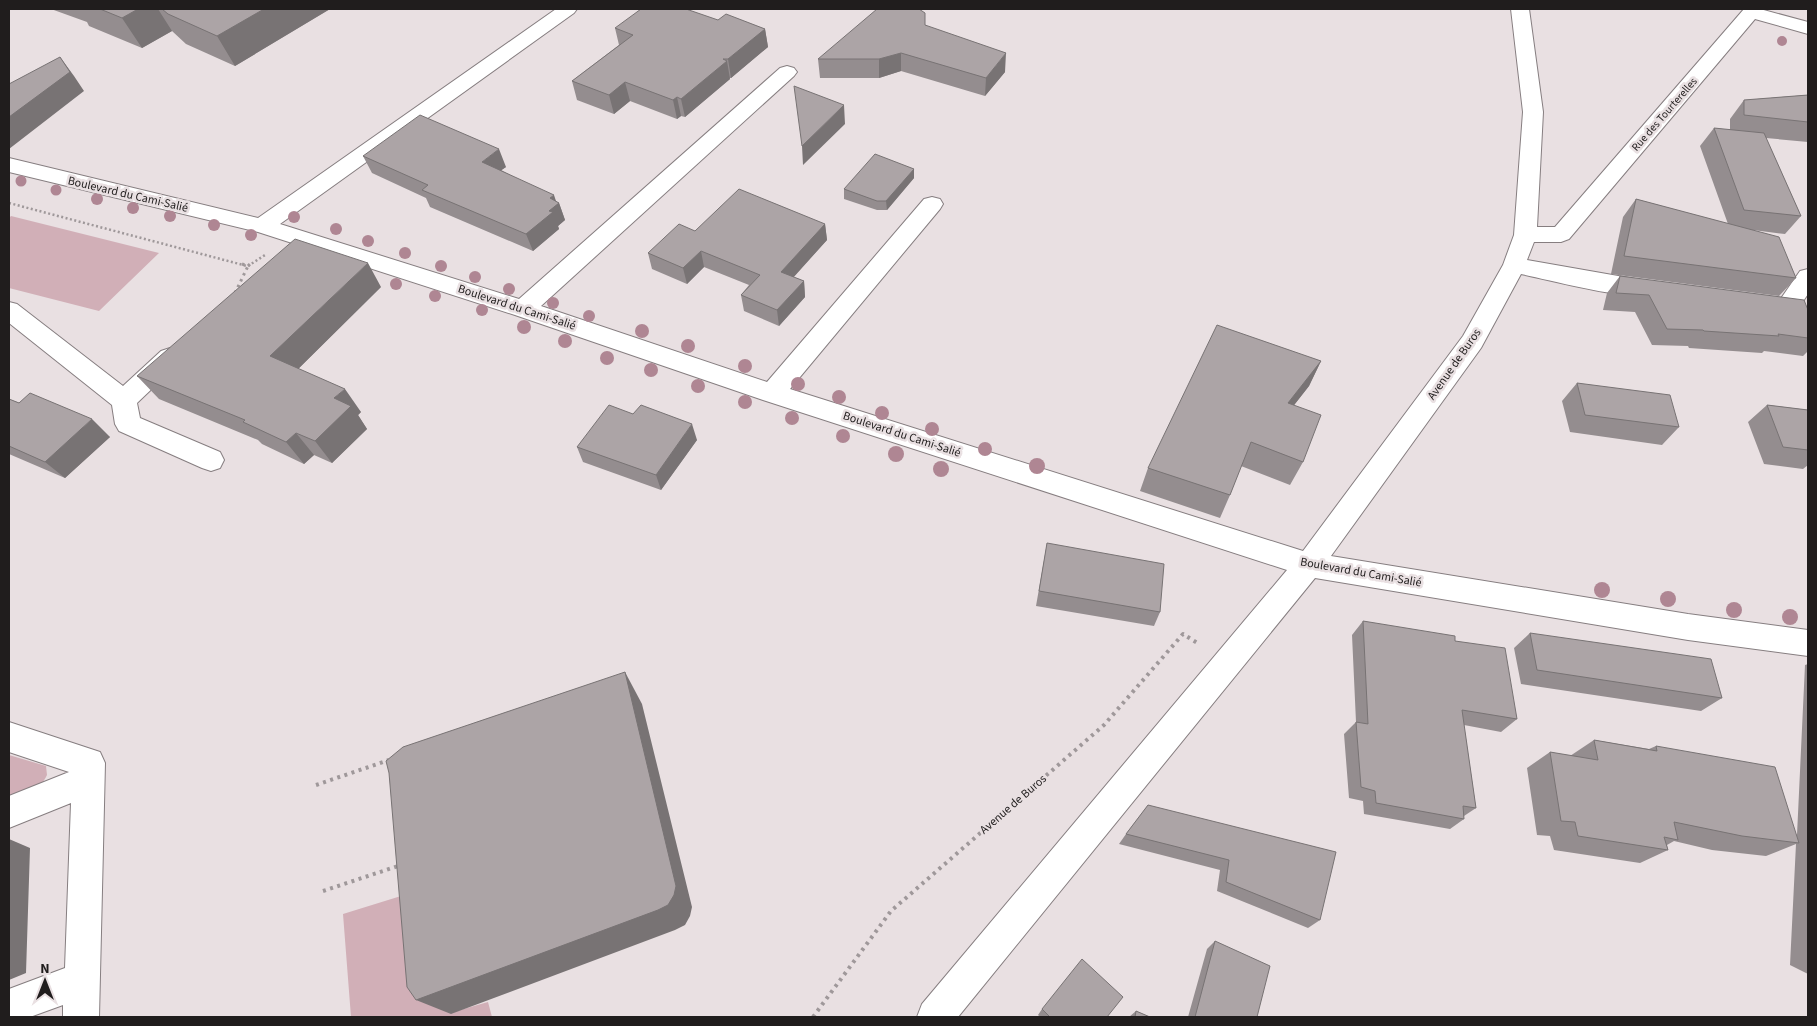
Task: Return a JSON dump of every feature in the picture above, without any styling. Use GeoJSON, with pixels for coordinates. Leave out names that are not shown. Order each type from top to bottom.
{"type":"FeatureCollection","features":[{"type":"Feature","properties":{"kind":"street"},"geometry":{"type":"LineString","coordinates":[[262,226],[568,9]]}},
{"type":"Feature","properties":{"kind":"street","name":"Avenue de Buros"},"geometry":{"type":"LineString","coordinates":[[935,1017],[1308,565],[1472,342],[1514,265],[1525,235],[1533,112],[1520,9]]}},
{"type":"Feature","properties":{"kind":"street","name":"Rue des Tourterelles"},"geometry":{"type":"LineString","coordinates":[[1525,235],[1561,234],[1751,12],[1808,28]]}},
{"type":"Feature","properties":{"kind":"street"},"geometry":{"type":"LineString","coordinates":[[523,309],[787,72]]}},
{"type":"Feature","properties":{"kind":"street","name":"Boulevard du Cami-Salié"},"geometry":{"type":"LineString","coordinates":[[9,165],[262,226],[296,236],[523,309],[772,393],[1308,565],[1688,627],[1808,643]]}},
{"type":"Feature","properties":{"kind":"street"},"geometry":{"type":"LineString","coordinates":[[772,393],[932,204]]}},
{"type":"Feature","properties":{"kind":"street"},"geometry":{"type":"LineString","coordinates":[[1514,265],[1610,284],[1669,292]]}},
{"type":"Feature","properties":{"kind":"street"},"geometry":{"type":"LineString","coordinates":[[1787,307],[1808,279]]}},
{"type":"Feature","properties":{"kind":"street"},"geometry":{"type":"LineString","coordinates":[[9,310],[124,400],[128,424],[211,460]]}},
{"type":"Feature","properties":{"kind":"street"},"geometry":{"type":"LineString","coordinates":[[124,400],[189,340]]}},
{"type":"Feature","properties":{"kind":"street"},"geometry":{"type":"LineString","coordinates":[[9,737],[90,763],[81,1017]]}},
{"type":"Feature","properties":{"kind":"street"},"geometry":{"type":"LineString","coordinates":[[9,812],[89,780]]}},
{"type":"Feature","properties":{"kind":"street"},"geometry":{"type":"LineString","coordinates":[[9,1007],[82,980]]}},
{"type":"Feature","properties":{"kind":"path"},"geometry":{"type":"LineString","coordinates":[[9,203],[248,266]]}},
{"type":"Feature","properties":{"kind":"path"},"geometry":{"type":"LineString","coordinates":[[232,300],[248,266],[296,236]]}},
{"type":"Feature","properties":{"kind":"path","name":"Avenue de Buros"},"geometry":{"type":"LineString","coordinates":[[813,1017],[891,911],[1104,724],[1183,634],[1227,662]]}},
{"type":"Feature","properties":{"kind":"path"},"geometry":{"type":"LineString","coordinates":[[316,785],[390,760]]}},
{"type":"Feature","properties":{"kind":"path"},"geometry":{"type":"LineString","coordinates":[[323,891],[402,864]]}},
{"type":"Feature","properties":{"kind":"shaded area"},"geometry":{"type":"Polygon","coordinates":[[[11,216],[159,253],[99,311],[9,288],[9,218],[11,216]]]}},
{"type":"Feature","properties":{"kind":"shaded area"},"geometry":{"type":"Polygon","coordinates":[[[9,755],[46,766],[47,775],[36,790],[9,803],[9,755]]]}},
{"type":"Feature","properties":{"kind":"shaded area"},"geometry":{"type":"Polygon","coordinates":[[[430,887],[453,1012],[488,1002],[492,1017],[351,1017],[343,914],[430,887]]]}},
{"type":"Feature","properties":{"kind":"building"},"geometry":{"type":"Polygon","coordinates":[[[100,9],[138,9],[122,18],[100,9]]]}},
{"type":"Feature","properties":{"kind":"building"},"geometry":{"type":"Polygon","coordinates":[[[162,9],[264,9],[217,36],[168,14],[162,9]]]}},
{"type":"Feature","properties":{"kind":"building"},"geometry":{"type":"Polygon","coordinates":[[[641,9],[686,9],[718,20],[726,14],[765,29],[728,59],[723,59],[727,61],[681,99],[677,97],[673,100],[625,82],[609,95],[572,81],[633,35],[615,28],[641,9]]]}},
{"type":"Feature","properties":{"kind":"building"},"geometry":{"type":"Polygon","coordinates":[[[877,9],[919,9],[925,13],[925,25],[1006,53],[986,78],[901,53],[879,59],[818,59],[877,9]]]}},
{"type":"Feature","properties":{"kind":"building"},"geometry":{"type":"Polygon","coordinates":[[[60,57],[70,72],[9,117],[9,84],[60,57]]]}},
{"type":"Feature","properties":{"kind":"building"},"geometry":{"type":"Polygon","coordinates":[[[794,86],[844,105],[802,146],[794,86]]]}},
{"type":"Feature","properties":{"kind":"building"},"geometry":{"type":"Polygon","coordinates":[[[1808,95],[1808,122],[1744,115],[1744,100],[1808,95]]]}},
{"type":"Feature","properties":{"kind":"building"},"geometry":{"type":"Polygon","coordinates":[[[420,115],[499,149],[482,162],[554,195],[550,198],[559,203],[549,211],[553,212],[526,234],[422,190],[428,185],[363,156],[420,115]]]}},
{"type":"Feature","properties":{"kind":"building"},"geometry":{"type":"Polygon","coordinates":[[[1714,128],[1764,133],[1801,216],[1744,210],[1714,128]]]}},
{"type":"Feature","properties":{"kind":"building"},"geometry":{"type":"Polygon","coordinates":[[[875,154],[914,169],[886,201],[877,201],[844,189],[875,154]]]}},
{"type":"Feature","properties":{"kind":"building"},"geometry":{"type":"Polygon","coordinates":[[[739,189],[825,224],[781,272],[804,281],[777,310],[741,295],[760,275],[701,251],[683,268],[648,253],[679,224],[695,231],[739,189]]]}},
{"type":"Feature","properties":{"kind":"building"},"geometry":{"type":"Polygon","coordinates":[[[1636,199],[1779,237],[1796,278],[1624,256],[1636,199]]]}},
{"type":"Feature","properties":{"kind":"building"},"geometry":{"type":"Polygon","coordinates":[[[295,239],[368,263],[270,356],[345,389],[334,398],[351,406],[315,441],[296,433],[286,442],[243,422],[245,420],[137,376],[295,239]]]}},
{"type":"Feature","properties":{"kind":"building"},"geometry":{"type":"Polygon","coordinates":[[[1620,276],[1804,300],[1808,310],[1808,338],[1778,334],[1779,336],[1667,329],[1649,295],[1616,293],[1620,276]]]}},
{"type":"Feature","properties":{"kind":"building"},"geometry":{"type":"Polygon","coordinates":[[[1217,325],[1321,361],[1288,403],[1321,415],[1303,462],[1251,442],[1230,495],[1148,468],[1217,325]]]}},
{"type":"Feature","properties":{"kind":"building"},"geometry":{"type":"Polygon","coordinates":[[[1577,383],[1670,395],[1679,427],[1585,415],[1577,383]]]}},
{"type":"Feature","properties":{"kind":"building"},"geometry":{"type":"Polygon","coordinates":[[[30,393],[92,419],[45,462],[9,446],[9,399],[19,403],[30,393]]]}},
{"type":"Feature","properties":{"kind":"building"},"geometry":{"type":"Polygon","coordinates":[[[609,405],[633,414],[641,405],[692,424],[656,475],[577,447],[609,405]]]}},
{"type":"Feature","properties":{"kind":"building"},"geometry":{"type":"Polygon","coordinates":[[[1767,405],[1808,410],[1808,450],[1783,447],[1767,405]]]}},
{"type":"Feature","properties":{"kind":"building"},"geometry":{"type":"Polygon","coordinates":[[[1047,543],[1164,564],[1160,612],[1039,591],[1047,543]]]}},
{"type":"Feature","properties":{"kind":"building"},"geometry":{"type":"Polygon","coordinates":[[[1363,621],[1455,636],[1455,641],[1505,648],[1517,719],[1462,710],[1476,808],[1463,806],[1464,819],[1376,803],[1375,791],[1361,787],[1356,722],[1368,724],[1363,621]]]}},
{"type":"Feature","properties":{"kind":"building"},"geometry":{"type":"Polygon","coordinates":[[[1530,633],[1711,659],[1722,698],[1537,670],[1530,633]]]}},
{"type":"Feature","properties":{"kind":"building"},"geometry":{"type":"Polygon","coordinates":[[[625,672],[676,886],[674,895],[668,905],[416,1000],[407,987],[389,773],[386,761],[403,747],[625,672]]]}},
{"type":"Feature","properties":{"kind":"building"},"geometry":{"type":"Polygon","coordinates":[[[1594,740],[1657,751],[1656,746],[1775,767],[1799,843],[1742,836],[1674,822],[1678,840],[1664,837],[1668,850],[1578,836],[1575,822],[1561,821],[1550,752],[1598,760],[1594,740]]]}},
{"type":"Feature","properties":{"kind":"building"},"geometry":{"type":"Polygon","coordinates":[[[1148,805],[1336,852],[1320,920],[1226,882],[1229,860],[1126,834],[1148,805]]]}},
{"type":"Feature","properties":{"kind":"building"},"geometry":{"type":"Polygon","coordinates":[[[1215,941],[1270,966],[1257,1017],[1195,1017],[1215,941]]]}},
{"type":"Feature","properties":{"kind":"building"},"geometry":{"type":"Polygon","coordinates":[[[1082,959],[1123,997],[1107,1017],[1050,1017],[1042,1009],[1082,959]]]}},
{"type":"Feature","properties":{"kind":"building"},"geometry":{"type":"Polygon","coordinates":[[[1136,1011],[1150,1017],[1135,1017],[1136,1011]]]}}]}
